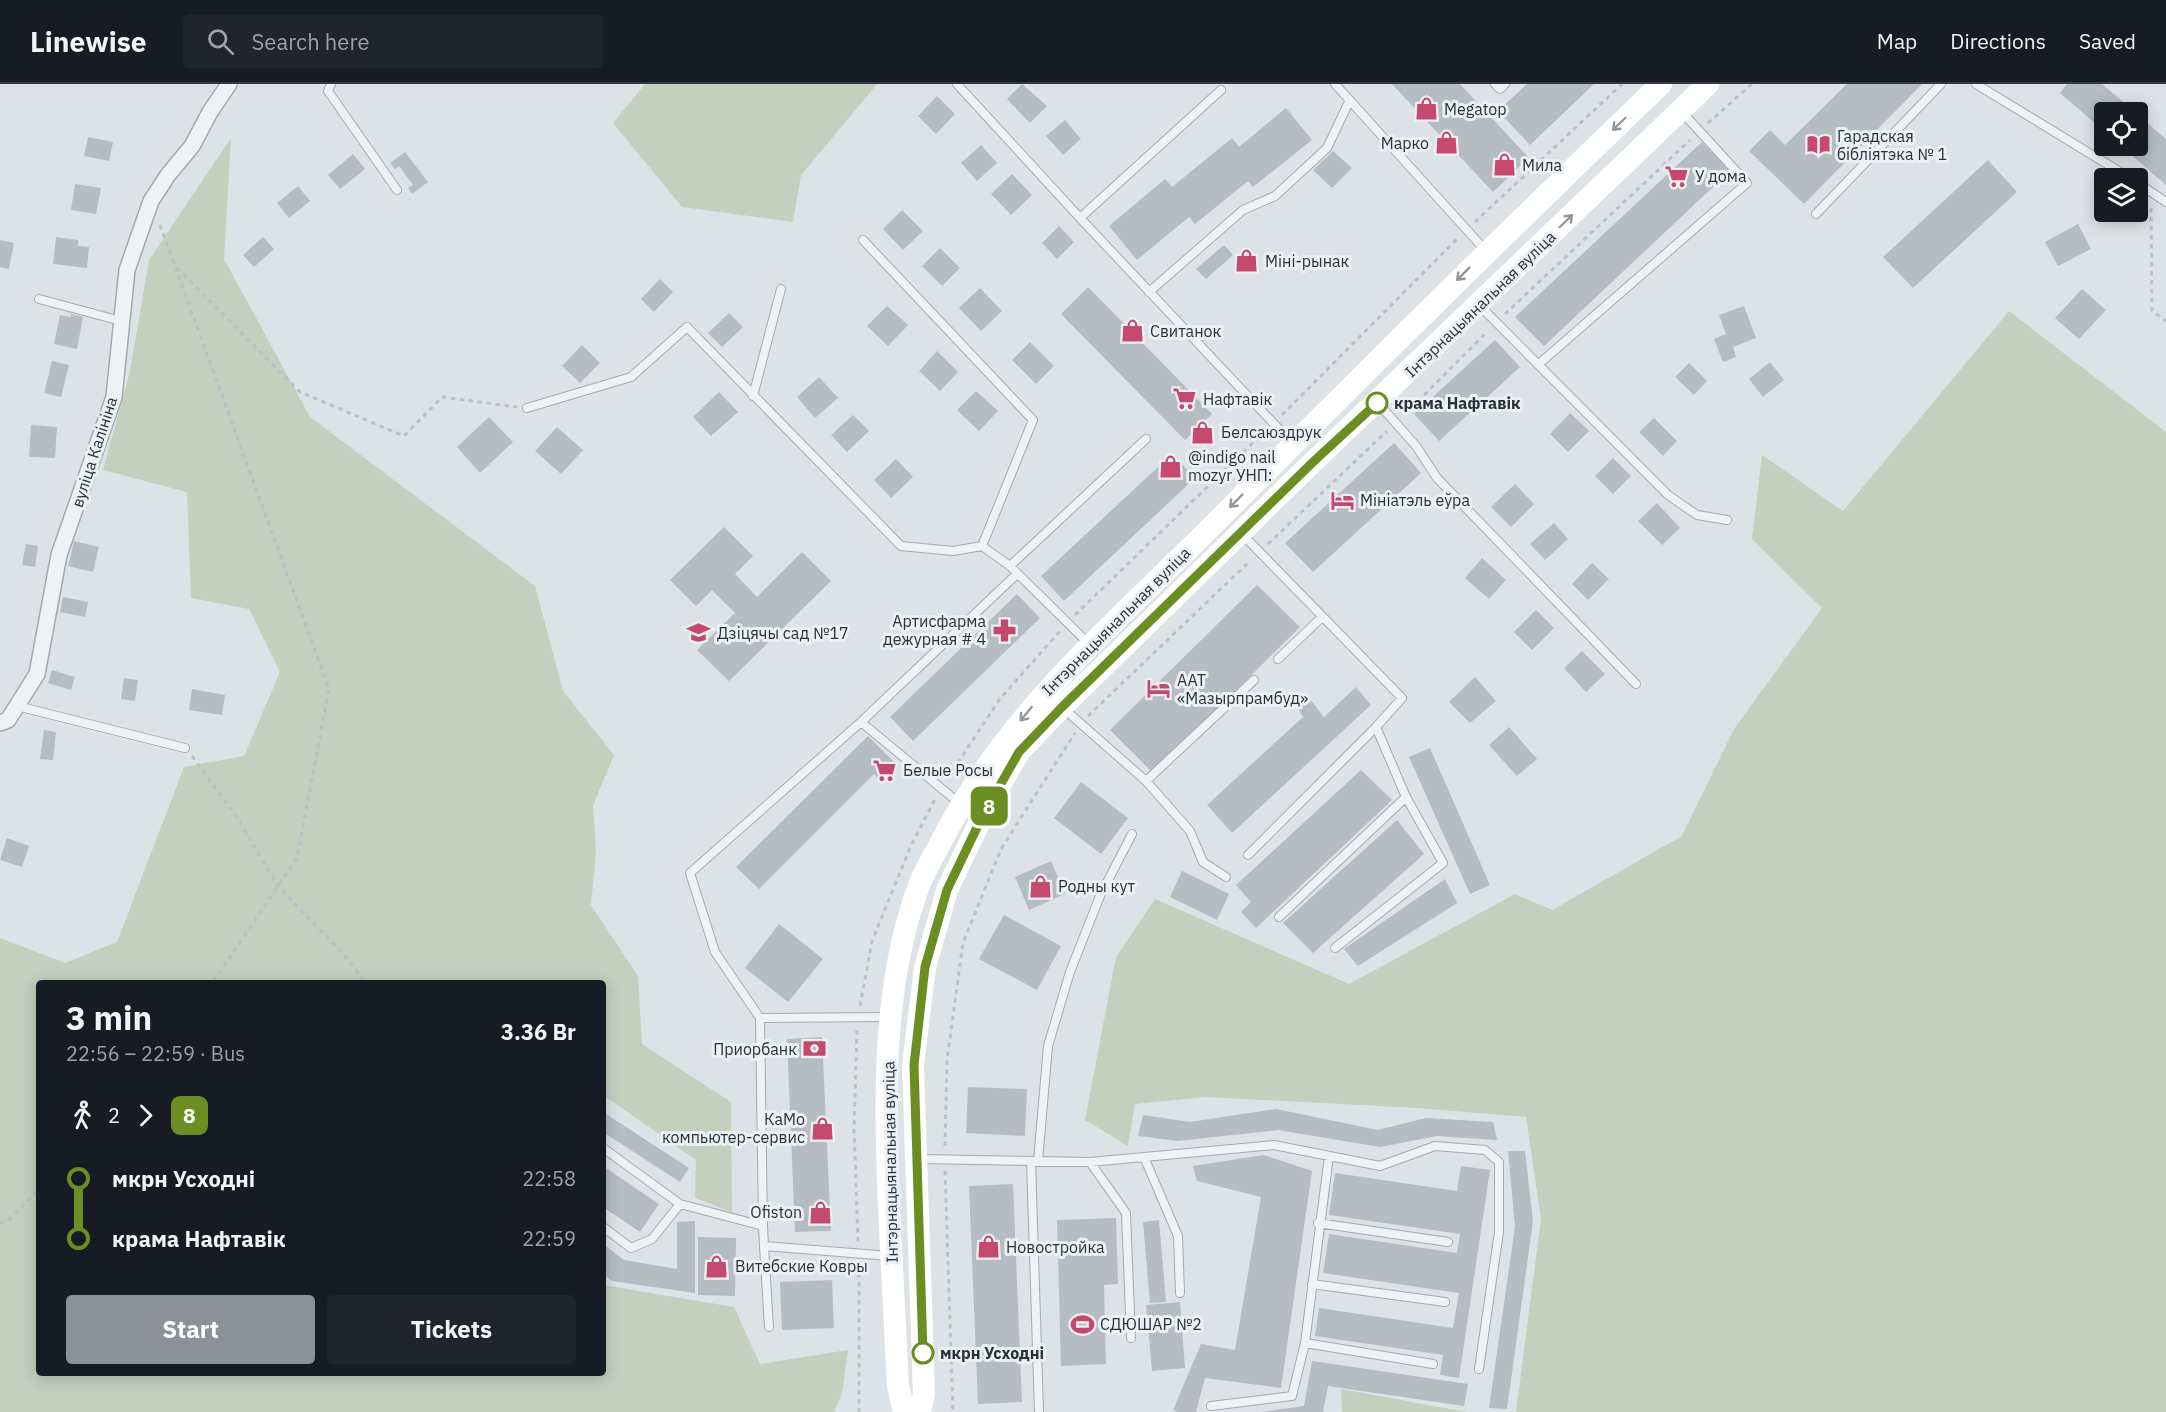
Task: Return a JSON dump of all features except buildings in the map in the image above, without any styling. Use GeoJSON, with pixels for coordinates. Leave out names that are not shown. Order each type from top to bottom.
{"type":"FeatureCollection","features":[{"type":"Feature","properties":{"kind":"main road","name":"Інтэрнацыянальная вуліца"},"geometry":{"type":"LineString","coordinates":[[904,1412],[898,1386],[891,1256],[886,1141],[887,1057],[899,959],[921,882],[961,804],[1004,741],[1031,707],[1089,644],[1486,251],[1661,84]]}},
{"type":"Feature","properties":{"kind":"main road","name":"Інтэрнацыянальная вуліца"},"geometry":{"type":"LineString","coordinates":[[920,1412],[924,1394],[914,1065],[925,967],[947,890],[982,817],[1019,752],[1062,707],[1313,462],[1708,84]]}},
{"type":"Feature","properties":{"kind":"main road"},"geometry":{"type":"LineString","coordinates":[[1293,444],[1313,462]]}},
{"type":"Feature","properties":{"kind":"main road"},"geometry":{"type":"LineString","coordinates":[[961,804],[982,817]]}},
{"type":"Feature","properties":{"kind":"street","name":"вуліца Калініна"},"geometry":{"type":"LineString","coordinates":[[0,723],[8,720],[38,674],[59,555],[114,397],[127,270],[151,201],[168,175],[192,146],[210,112],[229,84]]}},
{"type":"Feature","properties":{"kind":"lane"},"geometry":{"type":"LineString","coordinates":[[331,84],[328,91],[397,190]]}},
{"type":"Feature","properties":{"kind":"lane"},"geometry":{"type":"LineString","coordinates":[[957,84],[1080,219],[1293,444]]}},
{"type":"Feature","properties":{"kind":"lane"},"geometry":{"type":"LineString","coordinates":[[1335,84],[1486,251]]}},
{"type":"Feature","properties":{"kind":"lane"},"geometry":{"type":"LineString","coordinates":[[1495,84],[1500,89],[1505,84]]}},
{"type":"Feature","properties":{"kind":"lane"},"geometry":{"type":"LineString","coordinates":[[1816,214],[1941,84]]}},
{"type":"Feature","properties":{"kind":"lane"},"geometry":{"type":"LineString","coordinates":[[1976,84],[2114,168]]}},
{"type":"Feature","properties":{"kind":"lane"},"geometry":{"type":"LineString","coordinates":[[1080,219],[1221,90]]}},
{"type":"Feature","properties":{"kind":"lane"},"geometry":{"type":"LineString","coordinates":[[1149,292],[1243,210],[1275,196],[1327,148],[1350,100]]}},
{"type":"Feature","properties":{"kind":"lane"},"geometry":{"type":"LineString","coordinates":[[1540,363],[1747,183],[1681,111]]}},
{"type":"Feature","properties":{"kind":"lane"},"geometry":{"type":"LineString","coordinates":[[2150,191],[2166,202]]}},
{"type":"Feature","properties":{"kind":"lane"},"geometry":{"type":"LineString","coordinates":[[863,240],[1033,420],[982,546]]}},
{"type":"Feature","properties":{"kind":"lane"},"geometry":{"type":"LineString","coordinates":[[753,396],[781,289]]}},
{"type":"Feature","properties":{"kind":"lane"},"geometry":{"type":"LineString","coordinates":[[39,299],[122,321]]}},
{"type":"Feature","properties":{"kind":"lane"},"geometry":{"type":"LineString","coordinates":[[1479,304],[1540,363],[1668,495],[1697,515],[1727,520]]}},
{"type":"Feature","properties":{"kind":"lane"},"geometry":{"type":"LineString","coordinates":[[528,408],[631,377],[687,327],[901,546],[953,551],[982,546],[1010,566],[1089,644]]}},
{"type":"Feature","properties":{"kind":"lane"},"geometry":{"type":"LineString","coordinates":[[1378,402],[1416,446],[1437,478],[1636,684]]}},
{"type":"Feature","properties":{"kind":"lane"},"geometry":{"type":"LineString","coordinates":[[1010,566],[1146,439]]}},
{"type":"Feature","properties":{"kind":"lane"},"geometry":{"type":"LineString","coordinates":[[1240,533],[1402,698],[1248,855]]}},
{"type":"Feature","properties":{"kind":"lane"},"geometry":{"type":"LineString","coordinates":[[769,1327],[763,1226],[760,1018],[715,952],[690,873],[861,722],[1017,574]]}},
{"type":"Feature","properties":{"kind":"lane"},"geometry":{"type":"LineString","coordinates":[[1278,659],[1322,617]]}},
{"type":"Feature","properties":{"kind":"lane"},"geometry":{"type":"LineString","coordinates":[[1146,781],[1254,680]]}},
{"type":"Feature","properties":{"kind":"lane"},"geometry":{"type":"LineString","coordinates":[[17,706],[185,748]]}},
{"type":"Feature","properties":{"kind":"lane"},"geometry":{"type":"LineString","coordinates":[[1062,707],[1146,781],[1190,831],[1203,862],[1226,877]]}},
{"type":"Feature","properties":{"kind":"lane"},"geometry":{"type":"LineString","coordinates":[[861,722],[961,804]]}},
{"type":"Feature","properties":{"kind":"lane"},"geometry":{"type":"LineString","coordinates":[[1335,948],[1443,863],[1406,797],[1376,727]]}},
{"type":"Feature","properties":{"kind":"lane"},"geometry":{"type":"LineString","coordinates":[[1280,916],[1406,797]]}},
{"type":"Feature","properties":{"kind":"lane"},"geometry":{"type":"LineString","coordinates":[[1039,1412],[1035,1161],[1048,1046],[1070,972],[1100,896],[1132,834]]}},
{"type":"Feature","properties":{"kind":"lane"},"geometry":{"type":"LineString","coordinates":[[760,1018],[892,1017]]}},
{"type":"Feature","properties":{"kind":"lane"},"geometry":{"type":"LineString","coordinates":[[918,1159],[1090,1162],[1274,1145],[1380,1166],[1435,1146],[1485,1150],[1499,1162],[1499,1232],[1479,1369]]}},
{"type":"Feature","properties":{"kind":"lane"},"geometry":{"type":"LineString","coordinates":[[606,1150],[680,1204],[763,1226]]}},
{"type":"Feature","properties":{"kind":"lane"},"geometry":{"type":"LineString","coordinates":[[1211,1406],[1292,1396],[1305,1343],[1318,1223],[1329,1156]]}},
{"type":"Feature","properties":{"kind":"lane"},"geometry":{"type":"LineString","coordinates":[[1144,1157],[1178,1236],[1180,1293]]}},
{"type":"Feature","properties":{"kind":"lane"},"geometry":{"type":"LineString","coordinates":[[1090,1162],[1126,1213],[1131,1338]]}},
{"type":"Feature","properties":{"kind":"lane"},"geometry":{"type":"LineString","coordinates":[[606,1229],[631,1248],[652,1239],[680,1204]]}},
{"type":"Feature","properties":{"kind":"lane"},"geometry":{"type":"LineString","coordinates":[[1318,1223],[1448,1242]]}},
{"type":"Feature","properties":{"kind":"lane"},"geometry":{"type":"LineString","coordinates":[[764,1246],[891,1256]]}},
{"type":"Feature","properties":{"kind":"lane"},"geometry":{"type":"LineString","coordinates":[[1312,1284],[1445,1302]]}},
{"type":"Feature","properties":{"kind":"lane"},"geometry":{"type":"LineString","coordinates":[[1305,1343],[1433,1364]]}},
{"type":"Feature","properties":{"kind":"path"},"geometry":{"type":"LineString","coordinates":[[859,1412],[859,1252],[854,1129],[857,1017],[872,941],[910,849],[941,788],[999,700],[1067,623],[1274,423],[1466,230],[1622,84]]}},
{"type":"Feature","properties":{"kind":"path"},"geometry":{"type":"LineString","coordinates":[[953,1412],[945,1159],[947,1060],[963,943],[1001,849],[1081,723],[1395,423],[1497,322],[1752,84]]}},
{"type":"Feature","properties":{"kind":"path"},"geometry":{"type":"LineString","coordinates":[[2150,191],[2152,310],[2166,321]]}},
{"type":"Feature","properties":{"kind":"path"},"geometry":{"type":"LineString","coordinates":[[151,201],[177,267],[329,689],[297,858],[214,980]]}},
{"type":"Feature","properties":{"kind":"path"},"geometry":{"type":"LineString","coordinates":[[177,267],[300,392],[404,435],[442,397],[528,408]]}},
{"type":"Feature","properties":{"kind":"path"},"geometry":{"type":"LineString","coordinates":[[185,748],[238,819],[278,886],[346,957],[363,980]]}},
{"type":"Feature","properties":{"kind":"path"},"geometry":{"type":"LineString","coordinates":[[0,1223],[8,1221],[36,1192]]}},
{"type":"Feature","properties":{"kind":"green space"},"geometry":{"type":"Polygon","coordinates":[[[645,84],[877,84],[801,175],[793,222],[682,207],[613,123],[645,84]]]}},
{"type":"Feature","properties":{"kind":"green space"},"geometry":{"type":"Polygon","coordinates":[[[231,138],[224,259],[310,417],[535,586],[563,691],[614,755],[593,805],[596,852],[591,905],[638,976],[642,1044],[731,1102],[732,1212],[695,1198],[696,1160],[606,1097],[606,980],[36,980],[36,1376],[606,1376],[606,1286],[734,1307],[760,1364],[848,1350],[842,1394],[834,1412],[0,1412],[0,938],[65,963],[117,942],[184,767],[244,756],[280,672],[249,609],[191,598],[187,492],[103,470],[130,371],[149,260],[231,138]]]}},
{"type":"Feature","properties":{"kind":"green space"},"geometry":{"type":"Polygon","coordinates":[[[2009,311],[2166,432],[2166,1412],[1516,1412],[1541,1219],[1526,1117],[1417,1108],[1206,1097],[1135,1104],[1128,1146],[1085,1120],[1116,957],[1155,899],[1349,984],[1515,894],[1552,910],[1682,836],[1734,729],[1822,608],[1752,539],[1762,455],[1843,511],[2009,311]]]}},
{"type":"Feature","properties":{"kind":"green space"},"geometry":{"type":"Polygon","coordinates":[[[1341,1389],[1466,1412],[1342,1412],[1341,1389]]]}},
{"type":"Feature","properties":{"kind":"bus line","name":"8"},"geometry":{"type":"LineString","coordinates":[[923,1353],[914,1065],[925,967],[947,890],[982,817],[1019,752],[1240,533],[1377,403]]}},
{"type":"Feature","properties":{"kind":"place","name":"Megatop"},"geometry":{"type":"Point","coordinates":[1426,109]}},
{"type":"Feature","properties":{"kind":"place","name":"Марко"},"geometry":{"type":"Point","coordinates":[1447,143]}},
{"type":"Feature","properties":{"kind":"place","name":"Гарадская бібліятэка № 1"},"geometry":{"type":"Point","coordinates":[1819,145]}},
{"type":"Feature","properties":{"kind":"place","name":"Мила"},"geometry":{"type":"Point","coordinates":[1504,165]}},
{"type":"Feature","properties":{"kind":"place","name":"У дома"},"geometry":{"type":"Point","coordinates":[1677,176]}},
{"type":"Feature","properties":{"kind":"place","name":"Міні-рынак"},"geometry":{"type":"Point","coordinates":[1247,261]}},
{"type":"Feature","properties":{"kind":"place","name":"Свитанок"},"geometry":{"type":"Point","coordinates":[1132,331]}},
{"type":"Feature","properties":{"kind":"place","name":"Нафтавік"},"geometry":{"type":"Point","coordinates":[1185,399]}},
{"type":"Feature","properties":{"kind":"place","name":"крама Нафтавік"},"geometry":{"type":"Point","coordinates":[1377,403]}},
{"type":"Feature","properties":{"kind":"place","name":"Белсаюздрук"},"geometry":{"type":"Point","coordinates":[1203,432]}},
{"type":"Feature","properties":{"kind":"place","name":"@indigo nail mozyr УНП:"},"geometry":{"type":"Point","coordinates":[1170,466]}},
{"type":"Feature","properties":{"kind":"place","name":"Мініатэль еўра"},"geometry":{"type":"Point","coordinates":[1342,500]}},
{"type":"Feature","properties":{"kind":"place","name":"Артисфарма дежурная # 4"},"geometry":{"type":"Point","coordinates":[1004,630]}},
{"type":"Feature","properties":{"kind":"place","name":"Дзіцячы сад №17"},"geometry":{"type":"Point","coordinates":[699,633]}},
{"type":"Feature","properties":{"kind":"place","name":"ААТ «Мазырпрамбуд»"},"geometry":{"type":"Point","coordinates":[1159,689]}},
{"type":"Feature","properties":{"kind":"place","name":"Белые Росы"},"geometry":{"type":"Point","coordinates":[885,770]}},
{"type":"Feature","properties":{"kind":"place","name":"Родны кут"},"geometry":{"type":"Point","coordinates":[1040,886]}},
{"type":"Feature","properties":{"kind":"place","name":"Приорбанк"},"geometry":{"type":"Point","coordinates":[815,1049]}},
{"type":"Feature","properties":{"kind":"place","name":"КаМо компьютер-сервис"},"geometry":{"type":"Point","coordinates":[823,1128]}},
{"type":"Feature","properties":{"kind":"place","name":"Ofiston"},"geometry":{"type":"Point","coordinates":[820,1212]}},
{"type":"Feature","properties":{"kind":"place","name":"Новостройка"},"geometry":{"type":"Point","coordinates":[988,1247]}},
{"type":"Feature","properties":{"kind":"place","name":"Витебские Ковры"},"geometry":{"type":"Point","coordinates":[717,1266]}},
{"type":"Feature","properties":{"kind":"place","name":"СДЮШАР №2"},"geometry":{"type":"Point","coordinates":[1082,1324]}},
{"type":"Feature","properties":{"kind":"place","name":"мкрн Усходні"},"geometry":{"type":"Point","coordinates":[923,1353]}}]}
